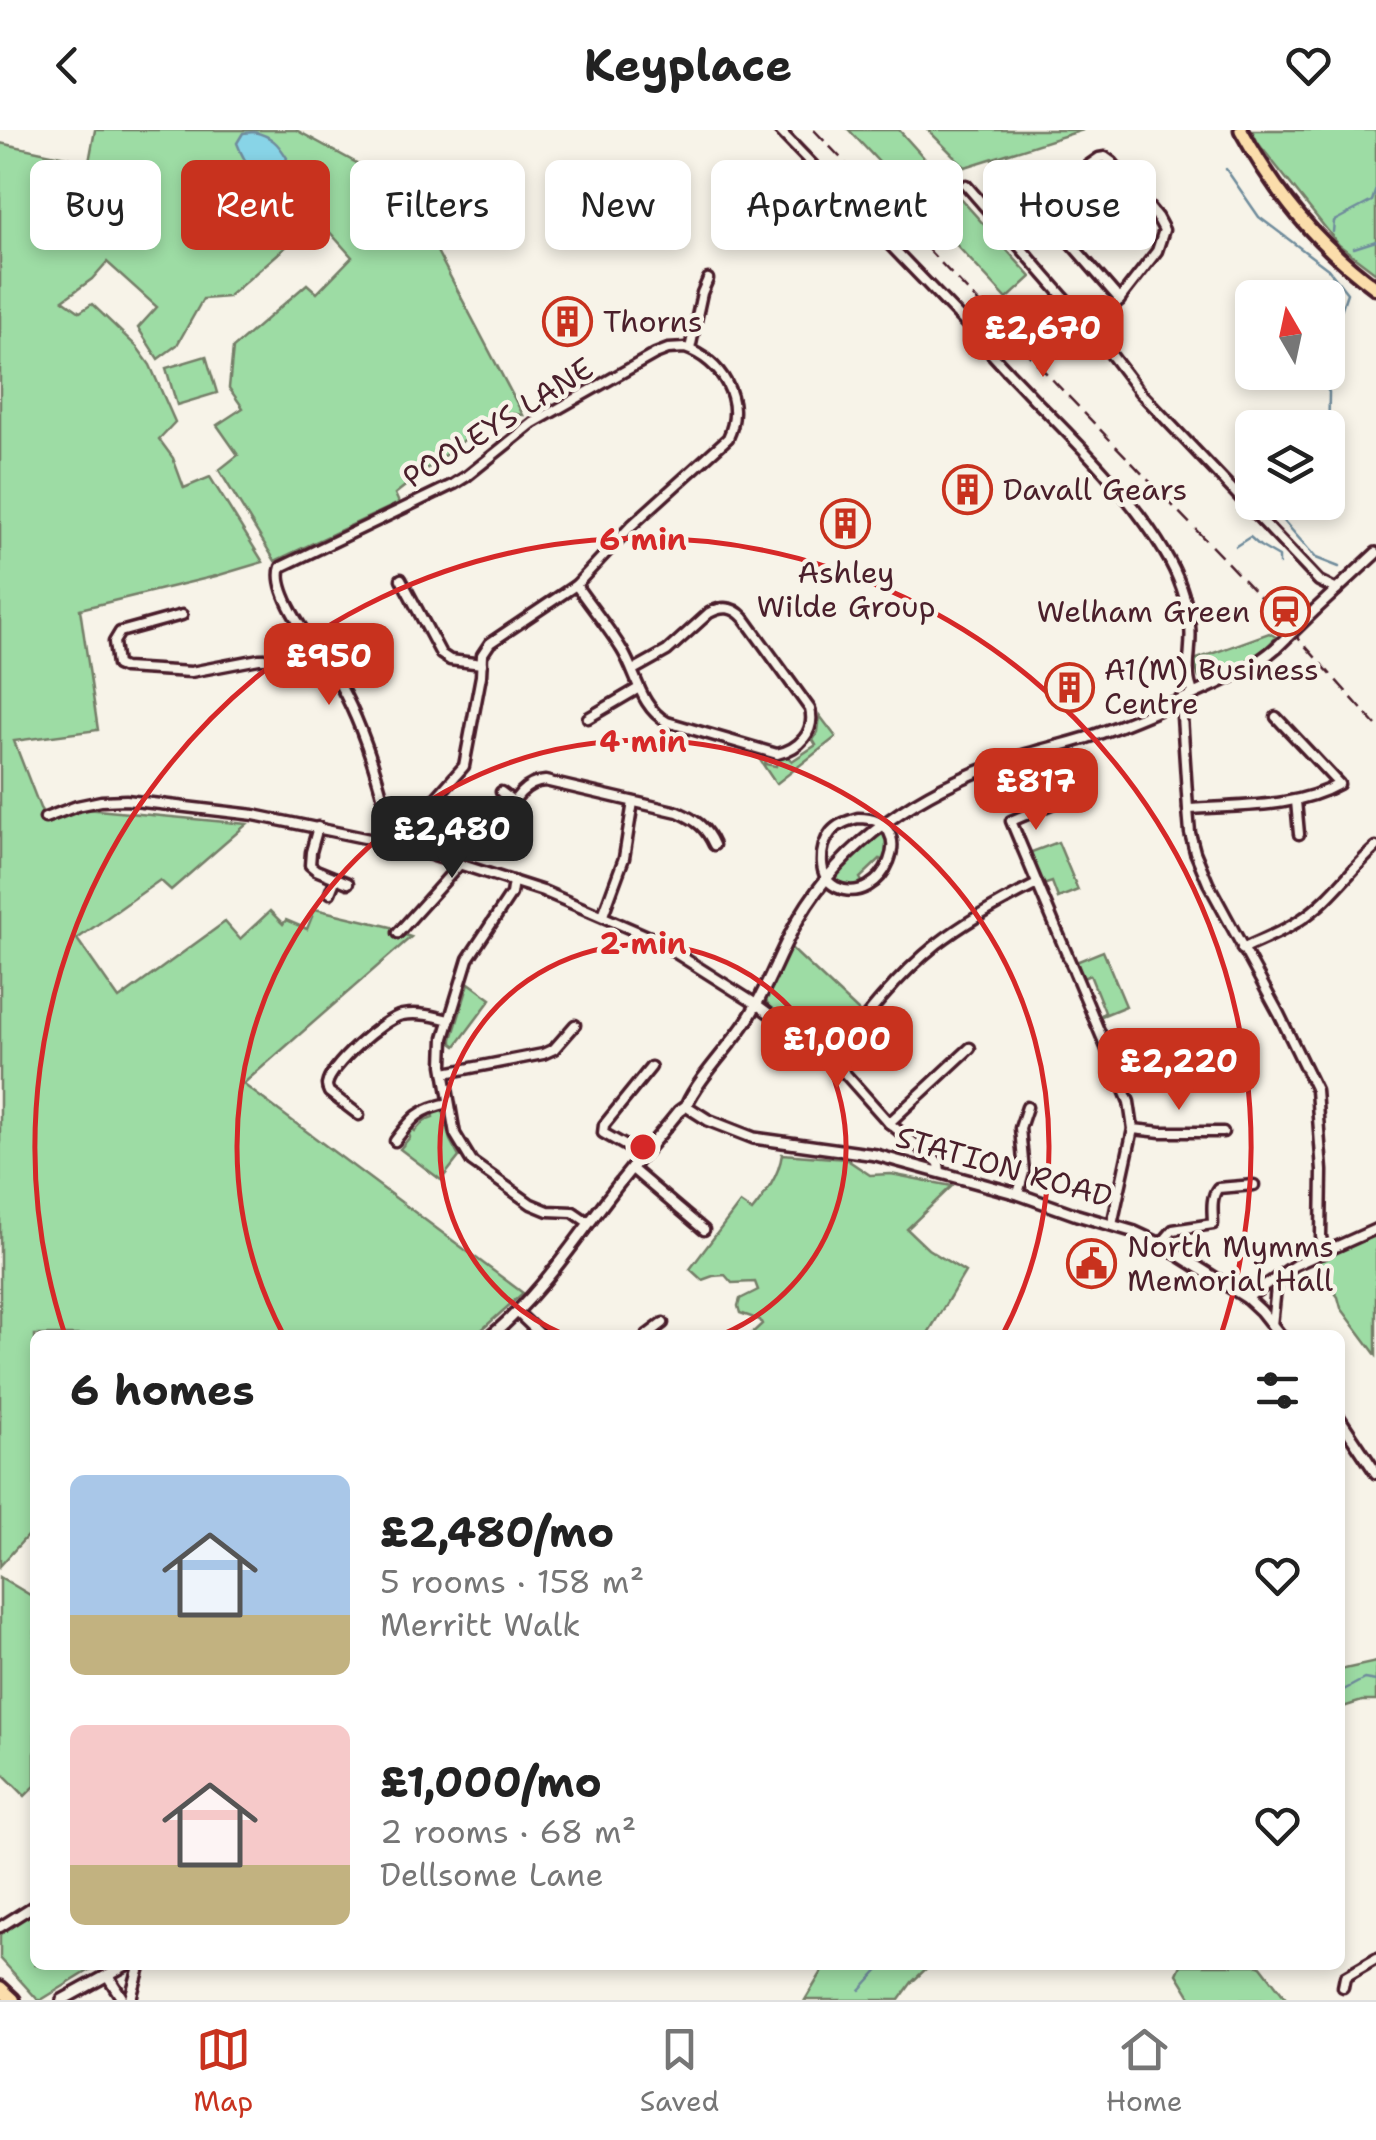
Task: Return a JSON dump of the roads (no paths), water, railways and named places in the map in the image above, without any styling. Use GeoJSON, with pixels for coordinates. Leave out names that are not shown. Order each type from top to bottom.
{"type":"FeatureCollection","features":[{"type":"Feature","properties":{"kind":"highway"},"geometry":{"type":"LineString","coordinates":[[0,1988],[12,2000]]}},
{"type":"Feature","properties":{"kind":"main road"},"geometry":{"type":"LineString","coordinates":[[1241,130],[1275,188],[1306,226],[1345,266],[1376,288]]}},
{"type":"Feature","properties":{"kind":"street"},"geometry":{"type":"LineString","coordinates":[[779,130],[1101,469],[1147,527],[1164,552],[1183,594],[1190,626],[1188,676],[1194,694]]}},
{"type":"Feature","properties":{"kind":"street"},"geometry":{"type":"LineString","coordinates":[[966,185],[983,204]]}},
{"type":"Feature","properties":{"kind":"street"},"geometry":{"type":"LineString","coordinates":[[1094,332],[1156,251],[1164,230],[1156,217]]}},
{"type":"Feature","properties":{"kind":"street"},"geometry":{"type":"LineString","coordinates":[[1023,250],[1138,390],[1319,581],[1337,590]]}},
{"type":"Feature","properties":{"kind":"street"},"geometry":{"type":"LineString","coordinates":[[1077,250],[1120,300]]}},
{"type":"Feature","properties":{"kind":"street"},"geometry":{"type":"LineString","coordinates":[[402,846],[414,823],[464,766],[482,655],[490,644],[576,585],[632,526],[728,438],[734,411],[728,383],[715,365],[690,349],[708,280]]}},
{"type":"Feature","properties":{"kind":"street","name":"POOLEYS LANE"},"geometry":{"type":"LineString","coordinates":[[320,658],[283,590],[279,571],[285,565],[467,476],[533,423],[654,354],[668,349],[690,349]]}},
{"type":"Feature","properties":{"kind":"street"},"geometry":{"type":"LineString","coordinates":[[498,1330],[518,1313],[631,1168],[686,1106],[747,1020],[787,939],[825,878],[852,849],[925,798],[978,771],[1087,737],[1240,673],[1277,647],[1376,553]]}},
{"type":"Feature","properties":{"kind":"street"},"geometry":{"type":"LineString","coordinates":[[401,579],[441,654],[450,660],[482,664]]}},
{"type":"Feature","properties":{"kind":"street"},"geometry":{"type":"LineString","coordinates":[[1319,581],[1319,607]]}},
{"type":"Feature","properties":{"kind":"street"},"geometry":{"type":"LineString","coordinates":[[576,585],[620,646],[652,710],[667,722],[770,753],[789,750],[805,738],[812,725],[810,709],[744,618],[732,609],[710,612],[668,651],[633,670]]}},
{"type":"Feature","properties":{"kind":"street"},"geometry":{"type":"LineString","coordinates":[[182,615],[120,632],[114,642],[117,665],[192,672],[259,659],[320,658],[347,701],[374,767],[389,824],[402,846]]}},
{"type":"Feature","properties":{"kind":"street"},"geometry":{"type":"LineString","coordinates":[[588,718],[640,688]]}},
{"type":"Feature","properties":{"kind":"street"},"geometry":{"type":"LineString","coordinates":[[1180,701],[1190,833],[1202,868],[1316,1090],[1324,1253]]}},
{"type":"Feature","properties":{"kind":"street"},"geometry":{"type":"LineString","coordinates":[[1188,808],[1296,800],[1322,794],[1340,784],[1276,717]]}},
{"type":"Feature","properties":{"kind":"street"},"geometry":{"type":"LineString","coordinates":[[509,818],[509,810],[530,784],[546,781],[690,817],[708,831],[714,845]]}},
{"type":"Feature","properties":{"kind":"street"},"geometry":{"type":"LineString","coordinates":[[501,792],[514,802]]}},
{"type":"Feature","properties":{"kind":"street"},"geometry":{"type":"LineString","coordinates":[[1070,796],[1011,821],[1129,1102],[1132,1128],[1112,1225]]}},
{"type":"Feature","properties":{"kind":"street"},"geometry":{"type":"LineString","coordinates":[[46,818],[77,806],[126,800],[254,815],[402,846],[603,915],[675,950],[833,1060],[889,1123],[939,1163],[940,1172]]}},
{"type":"Feature","properties":{"kind":"street"},"geometry":{"type":"LineString","coordinates":[[1296,800],[1299,834]]}},
{"type":"Feature","properties":{"kind":"street"},"geometry":{"type":"LineString","coordinates":[[603,915],[624,858],[633,802]]}},
{"type":"Feature","properties":{"kind":"street"},"geometry":{"type":"LineString","coordinates":[[858,818],[882,825],[890,836],[892,849],[882,874],[853,890],[835,886],[825,878],[823,850],[832,830],[858,818]]}},
{"type":"Feature","properties":{"kind":"street"},"geometry":{"type":"LineString","coordinates":[[318,827],[309,862],[316,870],[348,883]]}},
{"type":"Feature","properties":{"kind":"street"},"geometry":{"type":"LineString","coordinates":[[1242,949],[1302,920],[1376,847]]}},
{"type":"Feature","properties":{"kind":"street"},"geometry":{"type":"LineString","coordinates":[[398,933],[460,864]]}},
{"type":"Feature","properties":{"kind":"street"},"geometry":{"type":"LineString","coordinates":[[330,893],[336,878]]}},
{"type":"Feature","properties":{"kind":"street"},"geometry":{"type":"LineString","coordinates":[[513,882],[510,894],[468,959],[449,1020],[442,1050],[449,1103],[460,1143],[481,1170],[530,1204],[548,1211],[572,1212],[589,1223]]}},
{"type":"Feature","properties":{"kind":"street"},"geometry":{"type":"LineString","coordinates":[[833,1060],[883,995],[940,941],[995,905],[1037,884]]}},
{"type":"Feature","properties":{"kind":"street"},"geometry":{"type":"LineString","coordinates":[[359,1115],[327,1088],[352,1050],[381,1024],[404,1014],[449,1020]]}},
{"type":"Feature","properties":{"kind":"street"},"geometry":{"type":"LineString","coordinates":[[445,1073],[543,1054],[554,1049],[574,1025]]}},
{"type":"Feature","properties":{"kind":"street"},"geometry":{"type":"LineString","coordinates":[[889,1123],[970,1048]]}},
{"type":"Feature","properties":{"kind":"street"},"geometry":{"type":"LineString","coordinates":[[642,1156],[603,1133],[604,1125],[650,1068]]}},
{"type":"Feature","properties":{"kind":"street"},"geometry":{"type":"LineString","coordinates":[[395,1141],[422,1110],[449,1103]]}},
{"type":"Feature","properties":{"kind":"street","name":"STATION ROAD"},"geometry":{"type":"LineString","coordinates":[[686,1106],[708,1120],[754,1138],[860,1152],[1018,1194],[1135,1232],[1247,1298],[1276,1330]]}},
{"type":"Feature","properties":{"kind":"street"},"geometry":{"type":"LineString","coordinates":[[1018,1194],[1024,1172],[1020,1128],[1026,1107]]}},
{"type":"Feature","properties":{"kind":"street"},"geometry":{"type":"LineString","coordinates":[[1132,1128],[1223,1132]]}},
{"type":"Feature","properties":{"kind":"street"},"geometry":{"type":"LineString","coordinates":[[631,1168],[704,1230]]}},
{"type":"Feature","properties":{"kind":"street"},"geometry":{"type":"LineString","coordinates":[[1160,1244],[1173,1230],[1213,1224],[1212,1202],[1218,1188],[1254,1184]]}},
{"type":"Feature","properties":{"kind":"street"},"geometry":{"type":"LineString","coordinates":[[1247,1298],[1295,1265],[1376,1229]]}},
{"type":"Feature","properties":{"kind":"street"},"geometry":{"type":"LineString","coordinates":[[1272,1325],[1277,1279]]}},
{"type":"Feature","properties":{"kind":"street"},"geometry":{"type":"LineString","coordinates":[[518,1313],[536,1330]]}},
{"type":"Feature","properties":{"kind":"street"},"geometry":{"type":"LineString","coordinates":[[653,1330],[663,1323]]}},
{"type":"Feature","properties":{"kind":"street"},"geometry":{"type":"LineString","coordinates":[[1345,1426],[1376,1473]]}},
{"type":"Feature","properties":{"kind":"street"},"geometry":{"type":"LineString","coordinates":[[0,1927],[30,1908]]}},
{"type":"Feature","properties":{"kind":"street"},"geometry":{"type":"LineString","coordinates":[[1344,1987],[1345,1978],[1376,1959]]}},
{"type":"Feature","properties":{"kind":"street"},"geometry":{"type":"LineString","coordinates":[[62,2000],[118,1970]]}},
{"type":"Feature","properties":{"kind":"street"},"geometry":{"type":"LineString","coordinates":[[126,2000],[138,1970]]}},
{"type":"Feature","properties":{"kind":"street"},"geometry":{"type":"LineString","coordinates":[[108,1976],[126,2000]]}},
{"type":"Feature","properties":{"kind":"water"},"geometry":{"type":"Polygon","coordinates":[[[243,133],[270,138],[286,160],[245,160],[237,143],[243,133]]]}},
{"type":"Feature","properties":{"kind":"waterway"},"geometry":{"type":"LineString","coordinates":[[1226,169],[1259,217],[1328,269],[1337,280]]}},
{"type":"Feature","properties":{"kind":"waterway"},"geometry":{"type":"LineString","coordinates":[[1333,232],[1334,221],[1372,201],[1376,189]]}},
{"type":"Feature","properties":{"kind":"waterway"},"geometry":{"type":"LineString","coordinates":[[1354,248],[1376,241]]}},
{"type":"Feature","properties":{"kind":"waterway"},"geometry":{"type":"LineString","coordinates":[[1345,290],[1345,299]]}},
{"type":"Feature","properties":{"kind":"waterway"},"geometry":{"type":"LineString","coordinates":[[1328,390],[1329,410]]}},
{"type":"Feature","properties":{"kind":"waterway"},"geometry":{"type":"LineString","coordinates":[[1283,520],[1316,558],[1339,567]]}},
{"type":"Feature","properties":{"kind":"waterway"},"geometry":{"type":"LineString","coordinates":[[1236,546],[1250,537],[1279,557],[1279,564]]}},
{"type":"Feature","properties":{"kind":"waterway"},"geometry":{"type":"LineString","coordinates":[[1345,1689],[1364,1679],[1376,1681]]}},
{"type":"Feature","properties":{"kind":"waterway"},"geometry":{"type":"LineString","coordinates":[[860,1990],[878,1970]]}},
{"type":"Feature","properties":{"kind":"railway"},"geometry":{"type":"LineString","coordinates":[[814,130],[1281,619],[1376,725]]}},
{"type":"Feature","properties":{"kind":"place","name":"Thorns"},"geometry":{"type":"Point","coordinates":[568,322]}},
{"type":"Feature","properties":{"kind":"place","name":"Davall Gears"},"geometry":{"type":"Point","coordinates":[968,490]}},
{"type":"Feature","properties":{"kind":"place","name":"Ashley Wilde Group"},"geometry":{"type":"Point","coordinates":[846,524]}},
{"type":"Feature","properties":{"kind":"place","name":"Welham Green"},"geometry":{"type":"Point","coordinates":[1285,612]}},
{"type":"Feature","properties":{"kind":"place","name":"A1(M) Business Centre"},"geometry":{"type":"Point","coordinates":[1069,687]}},
{"type":"Feature","properties":{"kind":"place","name":"North Mymms Memorial Hall"},"geometry":{"type":"Point","coordinates":[1092,1264]}}]}
